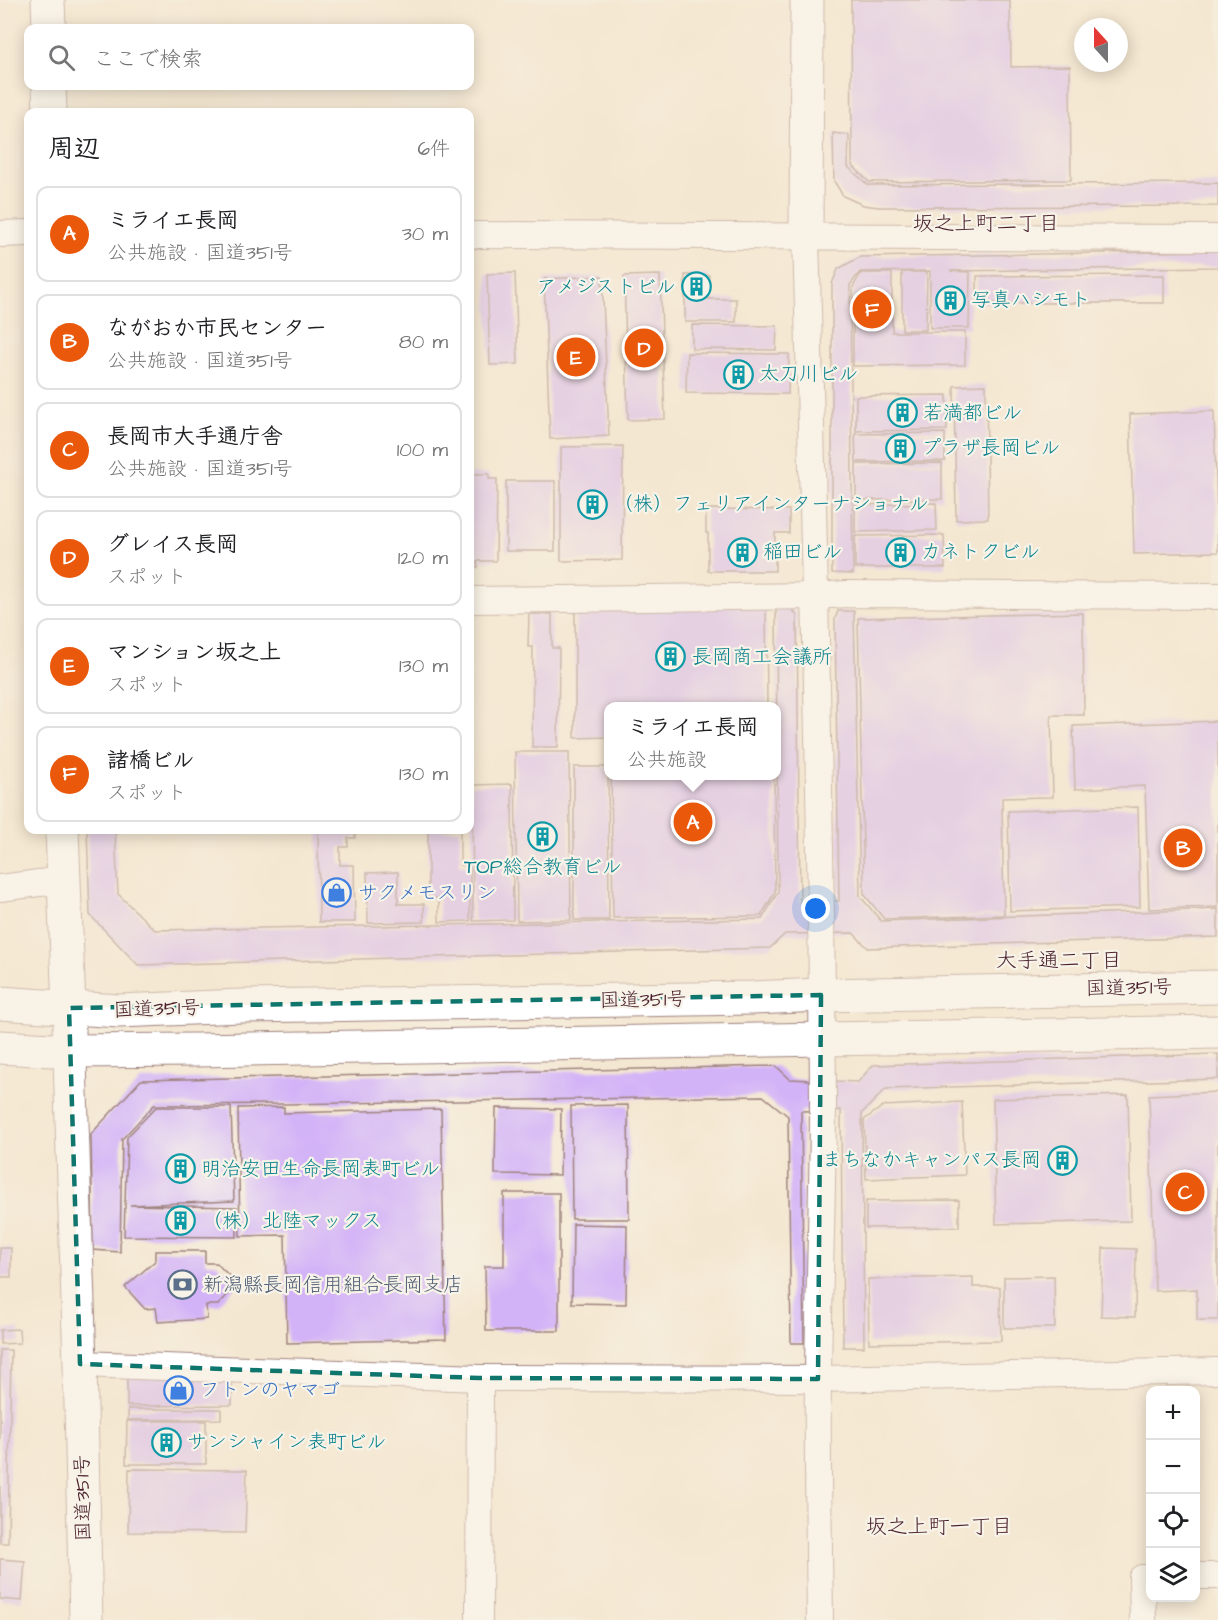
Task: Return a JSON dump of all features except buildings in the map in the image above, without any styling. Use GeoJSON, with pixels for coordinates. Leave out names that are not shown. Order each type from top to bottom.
{"type":"FeatureCollection","features":[{"type":"Feature","properties":{"kind":"main road"},"geometry":{"type":"LineString","coordinates":[[48,0],[49,24]]}},
{"type":"Feature","properties":{"kind":"main road"},"geometry":{"type":"LineString","coordinates":[[806,237],[807,0]]}},
{"type":"Feature","properties":{"kind":"main road"},"geometry":{"type":"LineString","coordinates":[[49,90],[50,108]]}},
{"type":"Feature","properties":{"kind":"main road"},"geometry":{"type":"LineString","coordinates":[[63,834],[69,1008]]}},
{"type":"Feature","properties":{"kind":"main road","name":"国道351号"},"geometry":{"type":"LineString","coordinates":[[0,1003],[119,1011],[241,1006],[1218,987]]}},
{"type":"Feature","properties":{"kind":"main road","name":"国道351号"},"geometry":{"type":"LineString","coordinates":[[69,1008],[86,1620]]}},
{"type":"Feature","properties":{"kind":"main road","name":"国道351号"},"geometry":{"type":"LineString","coordinates":[[0,1047],[69,1051],[1218,1032]]}},
{"type":"Feature","properties":{"kind":"street"},"geometry":{"type":"LineString","coordinates":[[0,234],[24,233]]}},
{"type":"Feature","properties":{"kind":"street"},"geometry":{"type":"LineString","coordinates":[[474,235],[1218,238]]}},
{"type":"Feature","properties":{"kind":"street"},"geometry":{"type":"LineString","coordinates":[[806,237],[822,909],[823,1102],[818,1379],[820,1620]]}},
{"type":"Feature","properties":{"kind":"street"},"geometry":{"type":"LineString","coordinates":[[474,600],[846,594],[1218,596]]}},
{"type":"Feature","properties":{"kind":"street"},"geometry":{"type":"LineString","coordinates":[[0,888],[63,880]]}},
{"type":"Feature","properties":{"kind":"street"},"geometry":{"type":"LineString","coordinates":[[80,1364],[480,1378],[818,1379],[1218,1371]]}},
{"type":"Feature","properties":{"kind":"street"},"geometry":{"type":"LineString","coordinates":[[479,1620],[480,1378]]}},
{"type":"Feature","properties":{"kind":"street"},"geometry":{"type":"LineString","coordinates":[[1200,1576],[1218,1576]]}},
{"type":"Feature","properties":{"kind":"street"},"geometry":{"type":"LineString","coordinates":[[1143,1620],[1142,1578],[1146,1578]]}},
{"type":"Feature","properties":{"kind":"highlighted area"},"geometry":{"type":"Polygon","coordinates":[[[821,995],[818,1379],[480,1378],[80,1364],[69,1008],[821,995]]]}},
{"type":"Feature","properties":{"kind":"place","name":"アメジストビル"},"geometry":{"type":"Point","coordinates":[697,287]}},
{"type":"Feature","properties":{"kind":"place","name":"写真ハシモト"},"geometry":{"type":"Point","coordinates":[950,300]}},
{"type":"Feature","properties":{"kind":"place","name":"諸橋ビル"},"geometry":{"type":"Point","coordinates":[872,309]}},
{"type":"Feature","properties":{"kind":"place","name":"グレイス長岡"},"geometry":{"type":"Point","coordinates":[644,348]}},
{"type":"Feature","properties":{"kind":"place","name":"マンション坂之上"},"geometry":{"type":"Point","coordinates":[576,357]}},
{"type":"Feature","properties":{"kind":"place","name":"太刀川ビル"},"geometry":{"type":"Point","coordinates":[738,374]}},
{"type":"Feature","properties":{"kind":"place","name":"若満都ビル"},"geometry":{"type":"Point","coordinates":[902,413]}},
{"type":"Feature","properties":{"kind":"place","name":"プラザ長岡ビル"},"geometry":{"type":"Point","coordinates":[900,448]}},
{"type":"Feature","properties":{"kind":"place","name":"（株）フェリアインターナショナル"},"geometry":{"type":"Point","coordinates":[592,504]}},
{"type":"Feature","properties":{"kind":"place","name":"稲田ビル"},"geometry":{"type":"Point","coordinates":[742,552]}},
{"type":"Feature","properties":{"kind":"place","name":"カネトクビル"},"geometry":{"type":"Point","coordinates":[900,552]}},
{"type":"Feature","properties":{"kind":"place","name":"長岡商工会議所"},"geometry":{"type":"Point","coordinates":[671,657]}},
{"type":"Feature","properties":{"kind":"place","name":"ミライエ長岡"},"geometry":{"type":"Point","coordinates":[693,822]}},
{"type":"Feature","properties":{"kind":"place","name":"TOP総合教育ビル"},"geometry":{"type":"Point","coordinates":[543,836]}},
{"type":"Feature","properties":{"kind":"place","name":"ながおか市民センター"},"geometry":{"type":"Point","coordinates":[1183,848]}},
{"type":"Feature","properties":{"kind":"place","name":"サクメモスリン"},"geometry":{"type":"Point","coordinates":[337,893]}},
{"type":"Feature","properties":{"kind":"place","name":"まちなかキャンパス長岡"},"geometry":{"type":"Point","coordinates":[1062,1160]}},
{"type":"Feature","properties":{"kind":"place","name":"明治安田生命長岡表町ビル"},"geometry":{"type":"Point","coordinates":[180,1169]}},
{"type":"Feature","properties":{"kind":"place","name":"長岡市大手通庁舎"},"geometry":{"type":"Point","coordinates":[1185,1192]}},
{"type":"Feature","properties":{"kind":"place","name":"（株）北陸マックス"},"geometry":{"type":"Point","coordinates":[181,1221]}},
{"type":"Feature","properties":{"kind":"place","name":"新潟縣長岡信用組合長岡支店"},"geometry":{"type":"Point","coordinates":[182,1285]}},
{"type":"Feature","properties":{"kind":"place","name":"フトンのヤマゴ"},"geometry":{"type":"Point","coordinates":[179,1390]}},
{"type":"Feature","properties":{"kind":"place","name":"サンシャイン表町ビル"},"geometry":{"type":"Point","coordinates":[166,1442]}},
{"type":"Feature","properties":{"kind":"district","name":"坂之上町二丁目"},"geometry":{"type":"Point","coordinates":[986,223]}},
{"type":"Feature","properties":{"kind":"district","name":"大手通二丁目"},"geometry":{"type":"Point","coordinates":[1059,960]}},
{"type":"Feature","properties":{"kind":"district","name":"坂之上町一丁目"},"geometry":{"type":"Point","coordinates":[939,1526]}}]}
